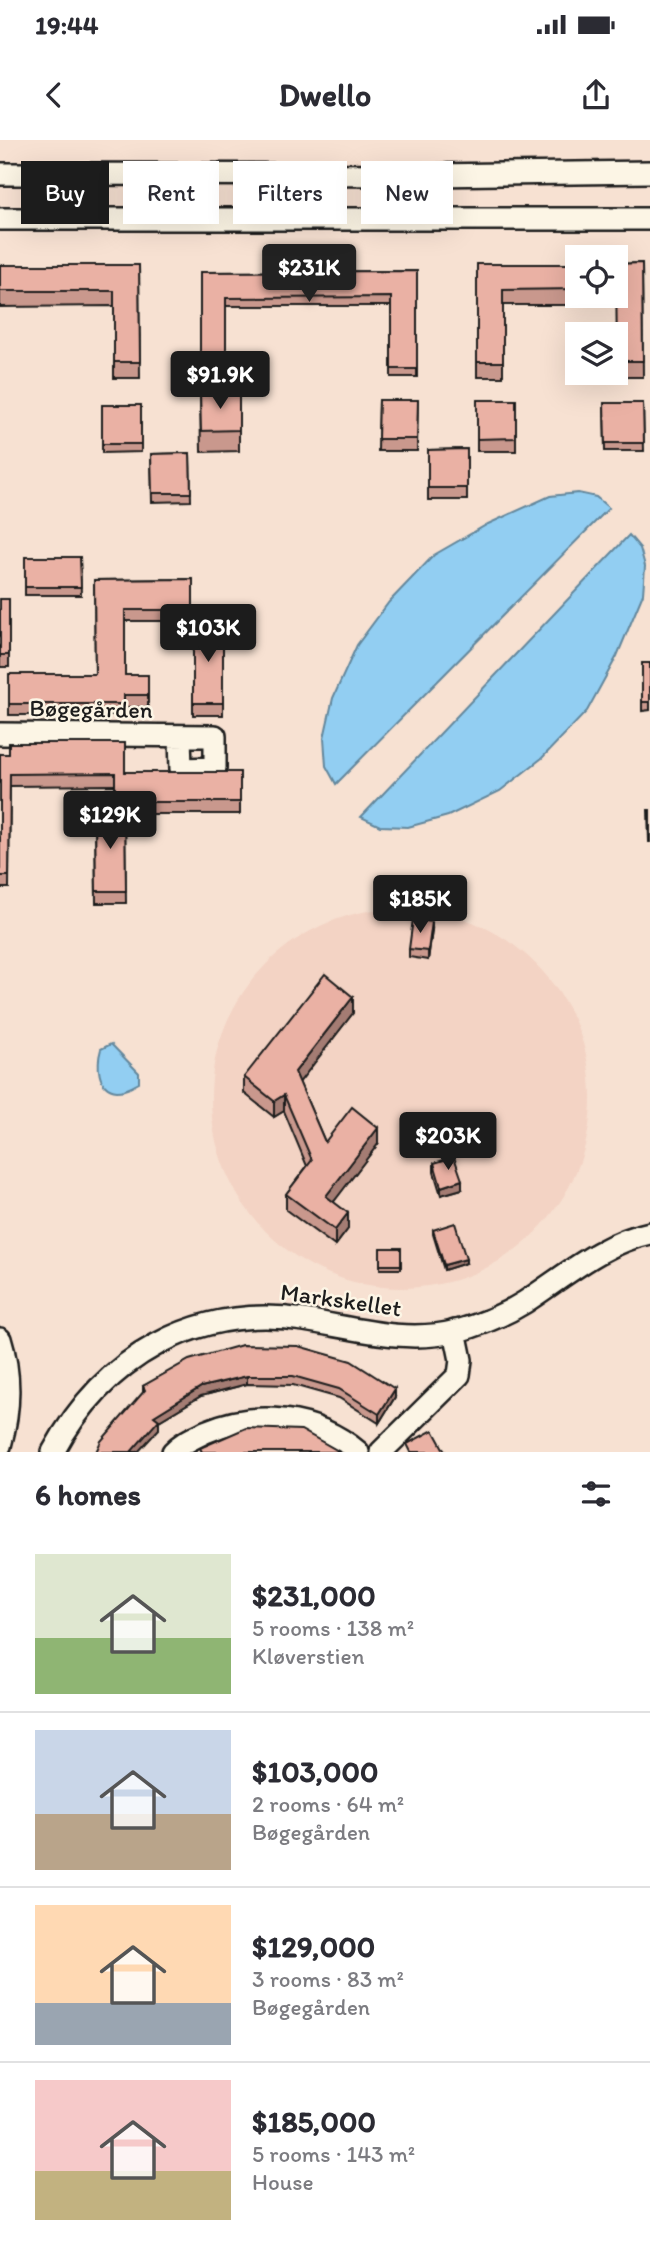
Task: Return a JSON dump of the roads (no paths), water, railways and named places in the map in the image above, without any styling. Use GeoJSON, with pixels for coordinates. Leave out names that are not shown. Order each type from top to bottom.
{"type":"FeatureCollection","features":[{"type":"Feature","properties":{"kind":"street"},"geometry":{"type":"LineString","coordinates":[[0,174],[435,175],[650,172]]}},
{"type":"Feature","properties":{"kind":"street"},"geometry":{"type":"LineString","coordinates":[[0,219],[650,219]]}},
{"type":"Feature","properties":{"kind":"street","name":"Bøgegården"},"geometry":{"type":"LineString","coordinates":[[0,734],[180,736]]}},
{"type":"Feature","properties":{"kind":"street","name":"Markskellet"},"geometry":{"type":"LineString","coordinates":[[53,1452],[83,1405],[111,1376],[150,1348],[205,1325],[239,1318],[278,1317],[380,1334],[418,1336],[455,1331],[512,1310],[562,1275],[610,1247],[650,1233]]}},
{"type":"Feature","properties":{"kind":"street"},"geometry":{"type":"LineString","coordinates":[[381,1452],[458,1375],[461,1360],[455,1331]]}},
{"type":"Feature","properties":{"kind":"street"},"geometry":{"type":"LineString","coordinates":[[0,1339],[7,1369],[8,1396],[7,1416],[0,1446]]}},
{"type":"Feature","properties":{"kind":"street"},"geometry":{"type":"LineString","coordinates":[[173,1452],[188,1440],[225,1424],[272,1418],[314,1426],[347,1443],[358,1452]]}},
{"type":"Feature","properties":{"kind":"water"},"geometry":{"type":"Polygon","coordinates":[[[578,493],[596,497],[609,508],[336,784],[326,766],[324,738],[333,698],[357,645],[389,602],[434,555],[488,524],[550,496],[578,493]]]}},
{"type":"Feature","properties":{"kind":"water"},"geometry":{"type":"Polygon","coordinates":[[[629,535],[640,548],[645,566],[643,594],[617,656],[587,711],[542,758],[500,791],[448,816],[408,827],[380,826],[361,817],[629,535]]]}},
{"type":"Feature","properties":{"kind":"water"},"geometry":{"type":"Polygon","coordinates":[[[111,1044],[139,1073],[139,1083],[120,1091],[105,1086],[99,1068],[100,1055],[101,1049],[111,1044]]]}}]}
